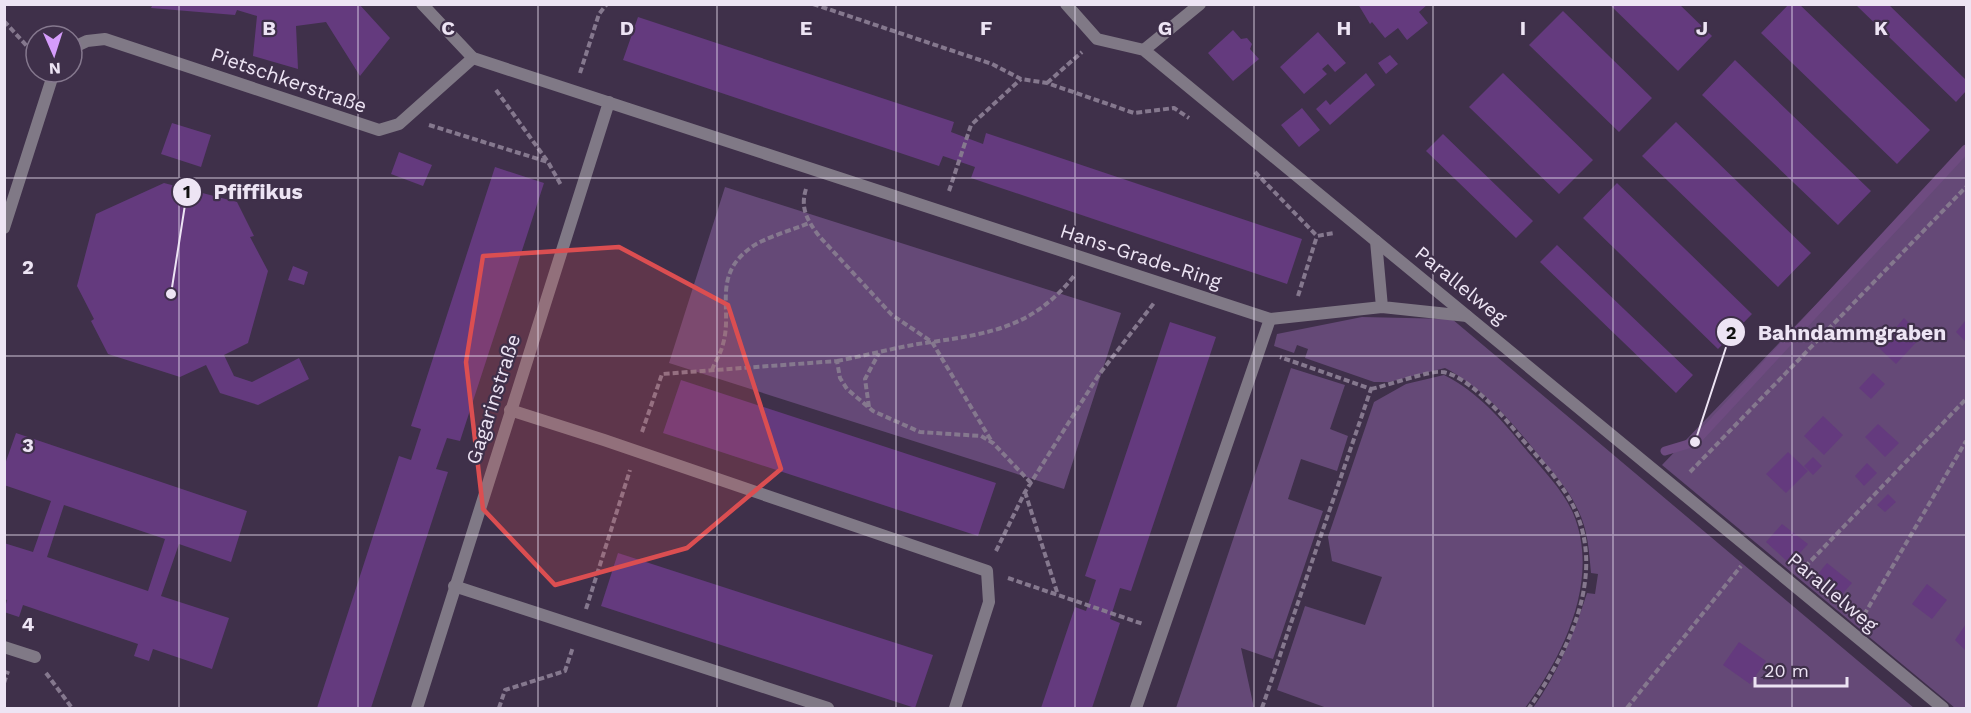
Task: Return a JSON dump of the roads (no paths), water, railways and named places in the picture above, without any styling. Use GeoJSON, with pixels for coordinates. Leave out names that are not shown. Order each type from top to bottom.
{"type":"FeatureCollection","features":[{"type":"Feature","properties":{"kind":"street"},"geometry":{"type":"LineString","coordinates":[[422,4],[473,57]]}},
{"type":"Feature","properties":{"kind":"street"},"geometry":{"type":"LineString","coordinates":[[1066,4],[1097,39],[1144,50],[1200,4]]}},
{"type":"Feature","properties":{"kind":"street","name":"Pietschkerstraße"},"geometry":{"type":"LineString","coordinates":[[84,42],[105,39],[369,128],[388,129],[406,118],[473,57]]}},
{"type":"Feature","properties":{"kind":"street","name":"Parallelweg"},"geometry":{"type":"LineString","coordinates":[[1144,50],[1943,708]]}},
{"type":"Feature","properties":{"kind":"street","name":"Hans-Grade-Ring"},"geometry":{"type":"LineString","coordinates":[[473,57],[1270,319]]}},
{"type":"Feature","properties":{"kind":"street"},"geometry":{"type":"LineString","coordinates":[[4,228],[9,201],[50,84]]}},
{"type":"Feature","properties":{"kind":"street","name":"Gagarinstraße"},"geometry":{"type":"LineString","coordinates":[[417,708],[609,102]]}},
{"type":"Feature","properties":{"kind":"street"},"geometry":{"type":"LineString","coordinates":[[1376,241],[1382,307]]}},
{"type":"Feature","properties":{"kind":"street"},"geometry":{"type":"LineString","coordinates":[[1136,708],[1270,319],[1382,307],[1467,316]]}},
{"type":"Feature","properties":{"kind":"street"},"geometry":{"type":"LineString","coordinates":[[510,410],[987,571],[989,602],[955,708]]}},
{"type":"Feature","properties":{"kind":"street"},"geometry":{"type":"LineString","coordinates":[[454,586],[828,708]]}},
{"type":"Feature","properties":{"kind":"street"},"geometry":{"type":"LineString","coordinates":[[4,647],[35,657]]}},
{"type":"Feature","properties":{"kind":"waterway"},"geometry":{"type":"LineString","coordinates":[[1665,451],[1695,442],[1966,149]]}},
{"type":"Feature","properties":{"kind":"place","name":"Pfiffikus"},"geometry":{"type":"Point","coordinates":[171,294]}},
{"type":"Feature","properties":{"kind":"place","name":"Bahndammgraben"},"geometry":{"type":"Point","coordinates":[1695,442]}}]}
